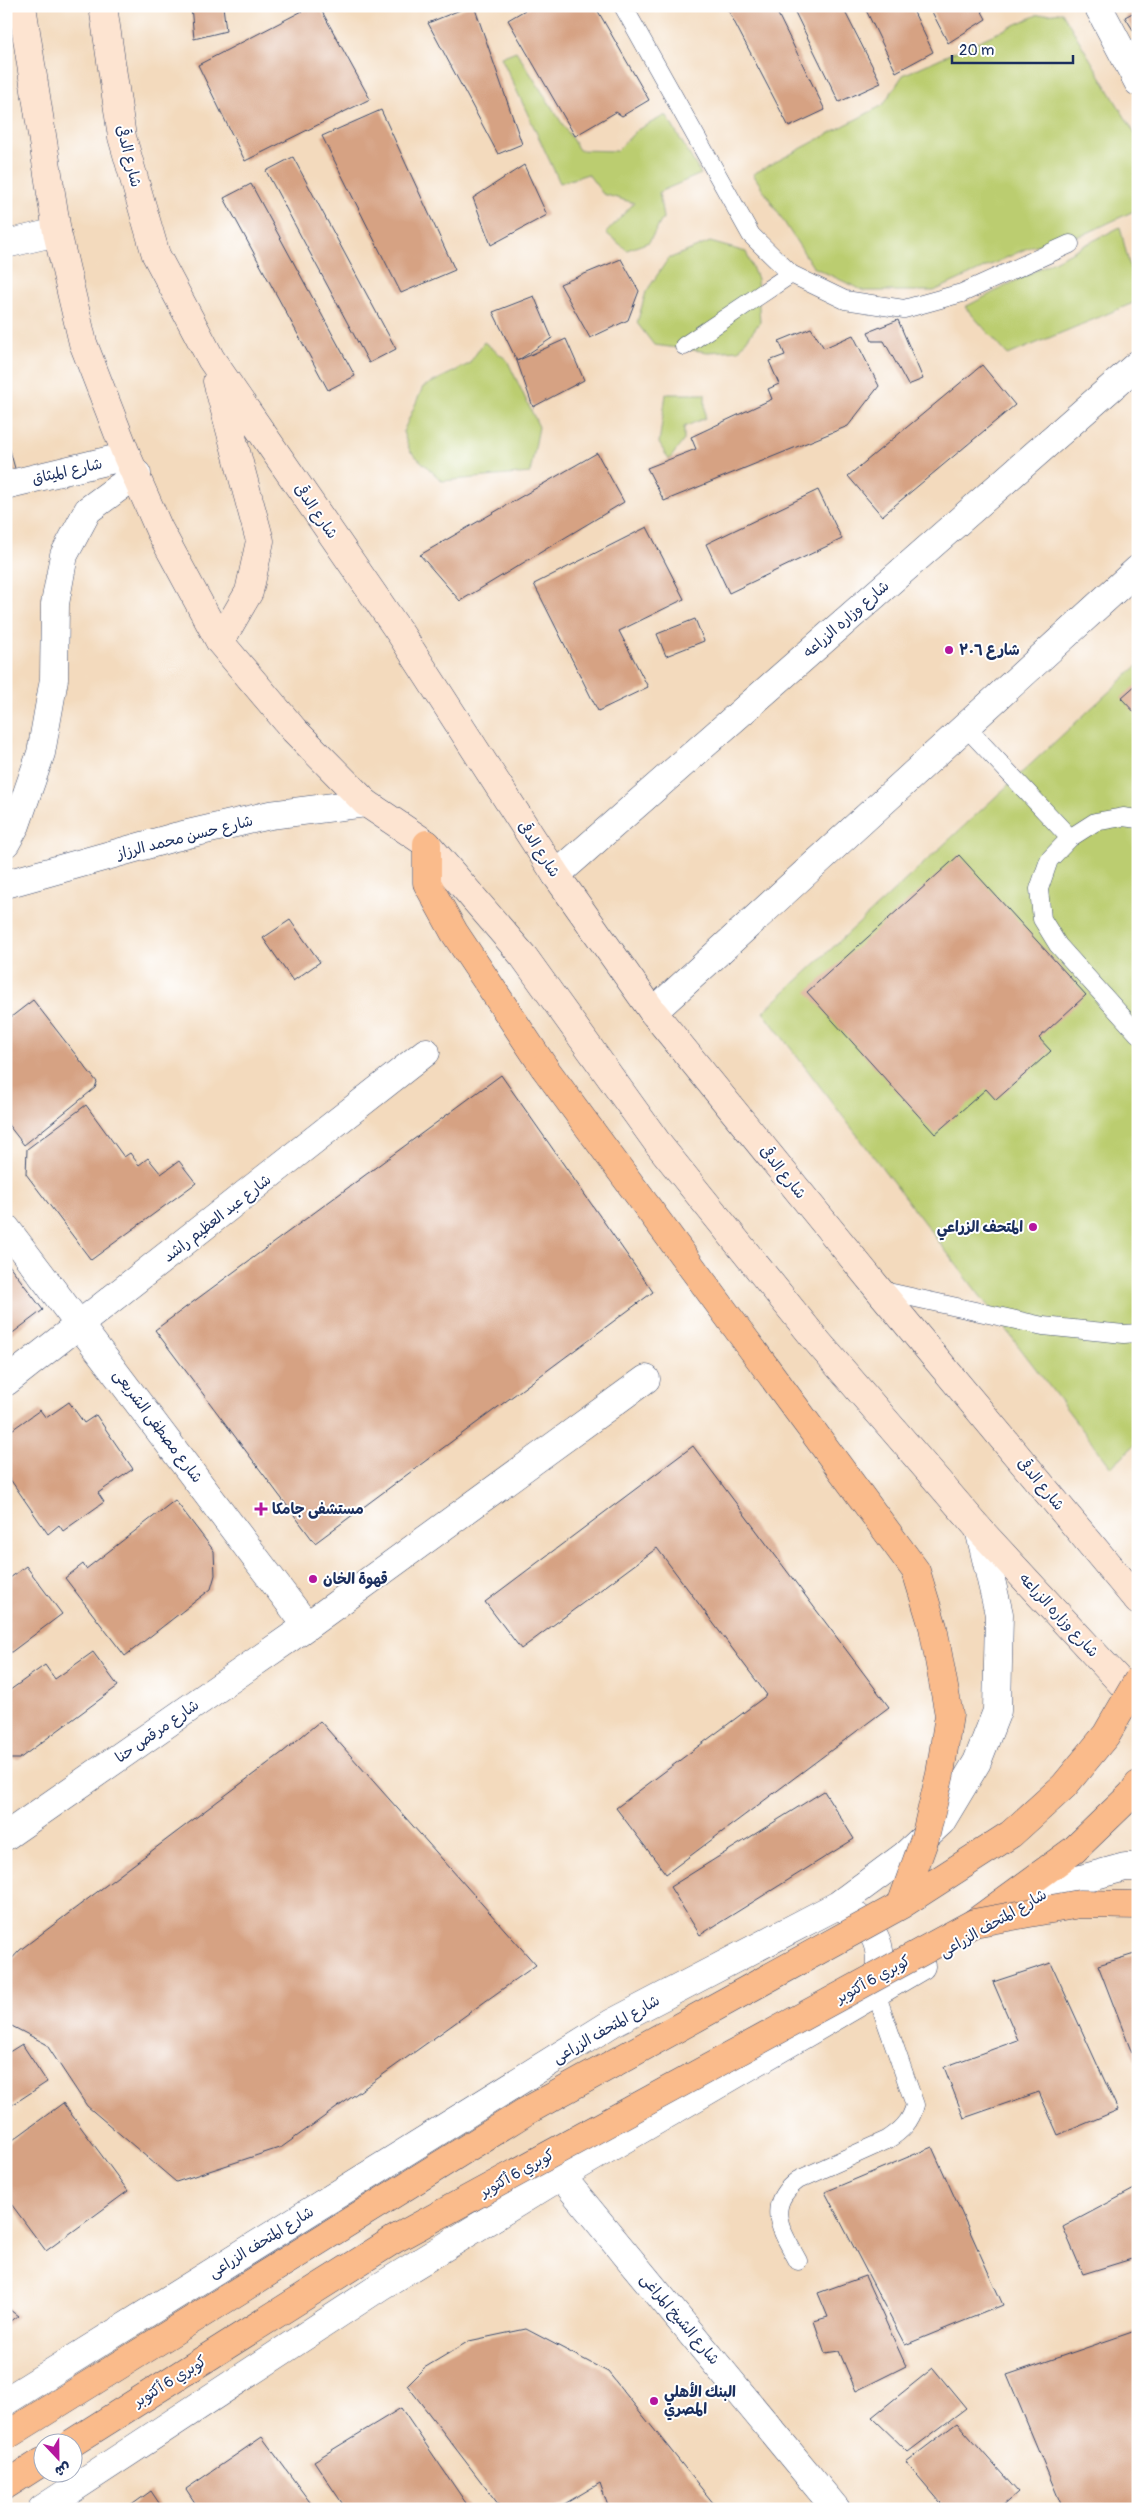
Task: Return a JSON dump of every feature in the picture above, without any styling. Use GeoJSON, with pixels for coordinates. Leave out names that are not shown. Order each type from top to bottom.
{"type":"FeatureCollection","features":[{"type":"Feature","properties":{"kind":"highway"},"geometry":{"type":"LineString","coordinates":[[427,844],[428,883],[454,932],[544,1067],[916,1571],[933,1627],[949,1715],[940,1774],[925,1838],[901,1905]]}},
{"type":"Feature","properties":{"kind":"highway"},"geometry":{"type":"LineString","coordinates":[[6,2436],[525,2112],[901,1905],[1011,1834],[1064,1786],[1106,1735],[1138,1680]]}},
{"type":"Feature","properties":{"kind":"highway"},"geometry":{"type":"LineString","coordinates":[[974,1924],[1074,1850],[1132,1794],[1138,1785]]}},
{"type":"Feature","properties":{"kind":"highway"},"geometry":{"type":"LineString","coordinates":[[974,1924],[1080,1904],[1138,1905]]}},
{"type":"Feature","properties":{"kind":"highway","name":"كوبري 6 أكتوبر"},"geometry":{"type":"LineString","coordinates":[[82,2437],[395,2240],[974,1924]]}},
{"type":"Feature","properties":{"kind":"highway"},"geometry":{"type":"LineString","coordinates":[[6,2485],[32,2468]]}},
{"type":"Feature","properties":{"kind":"main road","name":"شارع الدقى"},"geometry":{"type":"LineString","coordinates":[[103,6],[122,138],[156,255],[211,359],[400,633],[556,875],[653,1012],[879,1290],[1138,1601]]}},
{"type":"Feature","properties":{"kind":"main road"},"geometry":{"type":"LineString","coordinates":[[17,16],[57,232],[82,343],[159,530],[220,642],[294,730],[366,803],[427,844],[524,957],[659,1145],[816,1340],[980,1529]]}},
{"type":"Feature","properties":{"kind":"main road"},"geometry":{"type":"LineString","coordinates":[[211,359],[260,541],[249,592],[220,642]]}},
{"type":"Feature","properties":{"kind":"main road","name":"شارع وزاره الزراعه"},"geometry":{"type":"LineString","coordinates":[[980,1529],[1138,1701]]}},
{"type":"Feature","properties":{"kind":"street"},"geometry":{"type":"LineString","coordinates":[[1098,6],[1138,82]]}},
{"type":"Feature","properties":{"kind":"street"},"geometry":{"type":"LineString","coordinates":[[6,244],[57,232]]}},
{"type":"Feature","properties":{"kind":"street","name":"شارع وزاره الزراعه"},"geometry":{"type":"LineString","coordinates":[[556,875],[1138,364]]}},
{"type":"Feature","properties":{"kind":"street"},"geometry":{"type":"LineString","coordinates":[[6,843],[16,825],[41,753],[54,679],[55,604],[64,556],[88,510],[132,465]]}},
{"type":"Feature","properties":{"kind":"street","name":"شارع الميثاق"},"geometry":{"type":"LineString","coordinates":[[6,485],[132,465]]}},
{"type":"Feature","properties":{"kind":"street"},"geometry":{"type":"LineString","coordinates":[[653,1012],[1138,569]]}},
{"type":"Feature","properties":{"kind":"street","name":"شارع حسن محمد الرزاز"},"geometry":{"type":"LineString","coordinates":[[6,884],[175,837],[270,815],[366,803]]}},
{"type":"Feature","properties":{"kind":"street","name":"شارع عبد العظيم راشد"},"geometry":{"type":"LineString","coordinates":[[6,1382],[426,1052]]}},
{"type":"Feature","properties":{"kind":"street","name":"شارع مصطفى الشريعى"},"geometry":{"type":"LineString","coordinates":[[6,1228],[81,1324],[307,1626]]}},
{"type":"Feature","properties":{"kind":"street","name":"شارع مرقص حنا"},"geometry":{"type":"LineString","coordinates":[[10,1827],[307,1626],[646,1380]]}},
{"type":"Feature","properties":{"kind":"street","name":"شارع المتحف الزراعى"},"geometry":{"type":"LineString","coordinates":[[6,2401],[612,2023],[838,1905],[904,1856],[941,1822],[977,1762],[998,1711],[1000,1614],[980,1529]]}},
{"type":"Feature","properties":{"kind":"street","name":"شارع المتحف الزراعى"},"geometry":{"type":"LineString","coordinates":[[42,2509],[381,2286],[562,2176],[1059,1885],[1126,1867],[1138,1867]]}},
{"type":"Feature","properties":{"kind":"street"},"geometry":{"type":"LineString","coordinates":[[838,1905],[862,1918],[877,1940],[882,1966],[876,1993]]}},
{"type":"Feature","properties":{"kind":"street","name":"شارع الشيخ المراغى"},"geometry":{"type":"LineString","coordinates":[[562,2176],[836,2509]]}},
{"type":"Feature","properties":{"kind":"lane"},"geometry":{"type":"LineString","coordinates":[[623,6],[751,236],[791,274],[845,300],[904,309],[962,293],[1070,244]]}},
{"type":"Feature","properties":{"kind":"lane"},"geometry":{"type":"LineString","coordinates":[[684,346],[791,274]]}},
{"type":"Feature","properties":{"kind":"lane"},"geometry":{"type":"LineString","coordinates":[[966,726],[1070,838]]}},
{"type":"Feature","properties":{"kind":"lane"},"geometry":{"type":"LineString","coordinates":[[1138,819],[1123,816],[1095,822],[1070,838],[1049,860],[1039,889],[1042,919],[1058,945],[1138,1034]]}},
{"type":"Feature","properties":{"kind":"lane"},"geometry":{"type":"LineString","coordinates":[[879,1290],[1043,1326],[1124,1334],[1138,1333]]}},
{"type":"Feature","properties":{"kind":"lane"},"geometry":{"type":"LineString","coordinates":[[798,2261],[779,2226],[777,2212],[788,2188],[798,2180],[887,2140],[899,2132],[913,2114],[915,2105],[876,1993]]}},
{"type":"Feature","properties":{"kind":"green space"},"geometry":{"type":"Polygon","coordinates":[[[1062,12],[1138,139],[1138,209],[1083,235],[1032,246],[934,291],[864,291],[813,267],[753,174],[883,105],[903,75],[1037,15],[1062,12]]]}},
{"type":"Feature","properties":{"kind":"green space"},"geometry":{"type":"Polygon","coordinates":[[[516,51],[579,150],[617,151],[637,130],[666,115],[701,174],[659,192],[663,218],[649,242],[627,250],[606,233],[634,203],[603,194],[588,174],[560,183],[501,57],[516,51]]]}},
{"type":"Feature","properties":{"kind":"green space"},"geometry":{"type":"Polygon","coordinates":[[[1120,227],[1138,301],[1008,355],[965,307],[1120,227]]]}},
{"type":"Feature","properties":{"kind":"green space"},"geometry":{"type":"Polygon","coordinates":[[[710,242],[746,252],[757,279],[760,322],[739,350],[708,352],[654,345],[637,323],[646,292],[668,259],[710,242]]]}},
{"type":"Feature","properties":{"kind":"green space"},"geometry":{"type":"Polygon","coordinates":[[[484,342],[507,360],[539,427],[530,473],[442,481],[410,451],[403,432],[423,387],[469,364],[484,342]]]}},
{"type":"Feature","properties":{"kind":"green space"},"geometry":{"type":"Polygon","coordinates":[[[666,394],[705,394],[705,418],[684,427],[684,440],[669,460],[659,443],[666,394]]]}},
{"type":"Feature","properties":{"kind":"green space","name":"المتحف الزراعي"},"geometry":{"type":"Polygon","coordinates":[[[1138,665],[1138,1442],[1111,1467],[763,1012],[1138,665]]]}},
{"type":"Feature","properties":{"kind":"building"},"geometry":{"type":"Polygon","coordinates":[[[191,6],[223,6],[226,31],[194,39],[191,6]]]}},
{"type":"Feature","properties":{"kind":"building"},"geometry":{"type":"Polygon","coordinates":[[[312,6],[319,6],[370,99],[245,161],[198,65],[312,6]]]}},
{"type":"Feature","properties":{"kind":"building"},"geometry":{"type":"Polygon","coordinates":[[[474,6],[522,144],[498,154],[428,23],[474,6]]]}},
{"type":"Feature","properties":{"kind":"building"},"geometry":{"type":"Polygon","coordinates":[[[532,6],[595,6],[649,100],[622,116],[616,112],[575,136],[508,20],[532,6]]]}},
{"type":"Feature","properties":{"kind":"building"},"geometry":{"type":"Polygon","coordinates":[[[726,6],[774,6],[825,110],[789,127],[726,6]]]}},
{"type":"Feature","properties":{"kind":"building"},"geometry":{"type":"Polygon","coordinates":[[[792,6],[842,6],[881,83],[839,102],[792,6]]]}},
{"type":"Feature","properties":{"kind":"building"},"geometry":{"type":"Polygon","coordinates":[[[864,6],[911,6],[933,52],[896,72],[864,6]]]}},
{"type":"Feature","properties":{"kind":"building"},"geometry":{"type":"Polygon","coordinates":[[[929,6],[979,6],[986,19],[948,43],[929,6]]]}},
{"type":"Feature","properties":{"kind":"building"},"geometry":{"type":"Polygon","coordinates":[[[1138,10],[1138,38],[1125,17],[1138,10]]]}},
{"type":"Feature","properties":{"kind":"building"},"geometry":{"type":"Polygon","coordinates":[[[381,110],[455,270],[401,293],[322,136],[381,110]]]}},
{"type":"Feature","properties":{"kind":"building"},"geometry":{"type":"Polygon","coordinates":[[[293,157],[396,349],[369,363],[266,171],[293,157]]]}},
{"type":"Feature","properties":{"kind":"building"},"geometry":{"type":"Polygon","coordinates":[[[524,165],[547,215],[491,245],[473,198],[524,165]]]}},
{"type":"Feature","properties":{"kind":"building"},"geometry":{"type":"Polygon","coordinates":[[[251,184],[355,376],[328,390],[224,198],[251,184]]]}},
{"type":"Feature","properties":{"kind":"building"},"geometry":{"type":"Polygon","coordinates":[[[621,259],[639,291],[628,320],[590,338],[560,284],[621,259]]]}},
{"type":"Feature","properties":{"kind":"building"},"geometry":{"type":"Polygon","coordinates":[[[534,296],[552,338],[517,361],[493,312],[534,296]]]}},
{"type":"Feature","properties":{"kind":"building"},"geometry":{"type":"Polygon","coordinates":[[[898,320],[923,379],[908,385],[884,341],[872,341],[868,332],[898,320]]]}},
{"type":"Feature","properties":{"kind":"building"},"geometry":{"type":"Polygon","coordinates":[[[811,328],[824,348],[853,335],[879,386],[848,426],[664,501],[647,468],[696,449],[691,437],[772,399],[768,389],[779,384],[769,361],[785,355],[779,341],[811,328]]]}},
{"type":"Feature","properties":{"kind":"building"},"geometry":{"type":"Polygon","coordinates":[[[566,339],[584,380],[533,407],[517,361],[566,339]]]}},
{"type":"Feature","properties":{"kind":"building"},"geometry":{"type":"Polygon","coordinates":[[[982,365],[1015,405],[882,516],[848,476],[982,365]]]}},
{"type":"Feature","properties":{"kind":"building"},"geometry":{"type":"Polygon","coordinates":[[[6,436],[16,472],[6,475],[6,436]]]}},
{"type":"Feature","properties":{"kind":"building"},"geometry":{"type":"Polygon","coordinates":[[[597,453],[624,502],[460,601],[420,555],[597,453]]]}},
{"type":"Feature","properties":{"kind":"building"},"geometry":{"type":"Polygon","coordinates":[[[818,490],[842,539],[729,593],[706,544],[818,490]]]}},
{"type":"Feature","properties":{"kind":"building"},"geometry":{"type":"Polygon","coordinates":[[[647,527],[684,599],[619,631],[648,687],[598,711],[534,584],[647,527]]]}},
{"type":"Feature","properties":{"kind":"building"},"geometry":{"type":"Polygon","coordinates":[[[695,619],[704,641],[666,656],[657,634],[695,619]]]}},
{"type":"Feature","properties":{"kind":"building"},"geometry":{"type":"Polygon","coordinates":[[[1138,683],[1138,716],[1121,698],[1138,683]]]}},
{"type":"Feature","properties":{"kind":"building"},"geometry":{"type":"Polygon","coordinates":[[[959,855],[1086,995],[1039,1038],[1051,1051],[996,1100],[986,1089],[935,1134],[807,992],[959,855]]]}},
{"type":"Feature","properties":{"kind":"building"},"geometry":{"type":"Polygon","coordinates":[[[290,920],[320,962],[293,981],[263,938],[290,920]]]}},
{"type":"Feature","properties":{"kind":"building"},"geometry":{"type":"Polygon","coordinates":[[[33,1000],[97,1082],[95,1088],[24,1145],[6,1122],[6,1021],[33,1000]]]}},
{"type":"Feature","properties":{"kind":"building"},"geometry":{"type":"Polygon","coordinates":[[[501,1075],[653,1292],[315,1543],[155,1330],[501,1075]]]}},
{"type":"Feature","properties":{"kind":"building"},"geometry":{"type":"Polygon","coordinates":[[[86,1105],[124,1157],[130,1153],[139,1165],[148,1158],[161,1174],[179,1161],[196,1183],[91,1260],[26,1174],[27,1149],[86,1105]]]}},
{"type":"Feature","properties":{"kind":"building"},"geometry":{"type":"Polygon","coordinates":[[[6,1261],[43,1310],[6,1338],[6,1261]]]}},
{"type":"Feature","properties":{"kind":"building"},"geometry":{"type":"Polygon","coordinates":[[[69,1402],[84,1423],[96,1415],[133,1469],[98,1493],[104,1502],[63,1531],[59,1525],[48,1534],[10,1479],[6,1481],[6,1434],[40,1410],[46,1418],[69,1402]]]}},
{"type":"Feature","properties":{"kind":"building"},"geometry":{"type":"Polygon","coordinates":[[[693,1446],[889,1707],[666,1874],[616,1808],[767,1695],[657,1548],[521,1649],[485,1602],[693,1446]]]}},
{"type":"Feature","properties":{"kind":"building"},"geometry":{"type":"Polygon","coordinates":[[[175,1500],[214,1551],[215,1575],[211,1589],[125,1656],[65,1578],[83,1564],[86,1569],[175,1500]]]}},
{"type":"Feature","properties":{"kind":"building"},"geometry":{"type":"Polygon","coordinates":[[[26,1566],[62,1614],[6,1656],[6,1581],[26,1566]]]}},
{"type":"Feature","properties":{"kind":"building"},"geometry":{"type":"Polygon","coordinates":[[[93,1652],[118,1686],[19,1759],[6,1759],[6,1693],[45,1665],[55,1679],[93,1652]]]}},
{"type":"Feature","properties":{"kind":"building"},"geometry":{"type":"Polygon","coordinates":[[[320,1721],[536,1965],[282,2147],[176,2182],[87,2106],[46,2044],[6,2023],[6,1965],[20,1950],[283,1752],[320,1721]]]}},
{"type":"Feature","properties":{"kind":"building"},"geometry":{"type":"Polygon","coordinates":[[[824,1791],[854,1839],[700,1935],[670,1887],[824,1791]]]}},
{"type":"Feature","properties":{"kind":"building"},"geometry":{"type":"Polygon","coordinates":[[[1138,1953],[1138,2069],[1098,1965],[1138,1953]]]}},
{"type":"Feature","properties":{"kind":"building"},"geometry":{"type":"Polygon","coordinates":[[[1051,1963],[1118,2110],[1058,2135],[1039,2092],[964,2118],[944,2067],[1018,2040],[993,1982],[1051,1963]]]}},
{"type":"Feature","properties":{"kind":"building"},"geometry":{"type":"Polygon","coordinates":[[[22,2044],[47,2082],[6,2109],[6,2054],[22,2044]]]}},
{"type":"Feature","properties":{"kind":"building"},"geometry":{"type":"Polygon","coordinates":[[[63,2103],[128,2191],[46,2251],[6,2197],[6,2145],[63,2103]]]}},
{"type":"Feature","properties":{"kind":"building"},"geometry":{"type":"Polygon","coordinates":[[[932,2147],[1003,2305],[905,2345],[825,2192],[932,2147]]]}},
{"type":"Feature","properties":{"kind":"building"},"geometry":{"type":"Polygon","coordinates":[[[1138,2187],[1138,2257],[1083,2274],[1063,2227],[1138,2187]]]}},
{"type":"Feature","properties":{"kind":"building"},"geometry":{"type":"Polygon","coordinates":[[[865,2276],[906,2366],[856,2391],[839,2351],[825,2353],[814,2321],[828,2317],[818,2293],[865,2276]]]}},
{"type":"Feature","properties":{"kind":"building"},"geometry":{"type":"Polygon","coordinates":[[[6,2307],[18,2316],[6,2325],[6,2307]]]}},
{"type":"Feature","properties":{"kind":"building"},"geometry":{"type":"Polygon","coordinates":[[[526,2329],[608,2372],[718,2509],[609,2509],[600,2483],[556,2509],[502,2509],[407,2385],[424,2368],[469,2341],[526,2329]]]}},
{"type":"Feature","properties":{"kind":"building"},"geometry":{"type":"Polygon","coordinates":[[[1138,2330],[1138,2509],[1063,2509],[1007,2375],[1138,2330]]]}},
{"type":"Feature","properties":{"kind":"building"},"geometry":{"type":"Polygon","coordinates":[[[933,2368],[966,2408],[908,2452],[872,2417],[933,2368]]]}},
{"type":"Feature","properties":{"kind":"building"},"geometry":{"type":"Polygon","coordinates":[[[401,2408],[470,2509],[346,2509],[314,2461],[401,2408]]]}},
{"type":"Feature","properties":{"kind":"building"},"geometry":{"type":"Polygon","coordinates":[[[957,2423],[1018,2492],[999,2509],[946,2509],[906,2462],[957,2423]]]}},
{"type":"Feature","properties":{"kind":"building"},"geometry":{"type":"Polygon","coordinates":[[[262,2437],[315,2509],[199,2509],[186,2489],[262,2437]]]}},
{"type":"Feature","properties":{"kind":"building"},"geometry":{"type":"Polygon","coordinates":[[[151,2491],[163,2509],[126,2509],[151,2491]]]}},
{"type":"Feature","properties":{"kind":"place","name":"شارع ٣٠٦"},"geometry":{"type":"Point","coordinates":[949,650]}},
{"type":"Feature","properties":{"kind":"place","name":"المتحف الزراعي"},"geometry":{"type":"Point","coordinates":[1033,1227]}},
{"type":"Feature","properties":{"kind":"place","name":"مستشفى جامكا"},"geometry":{"type":"Point","coordinates":[261,1509]}},
{"type":"Feature","properties":{"kind":"place","name":"قهوة الخان"},"geometry":{"type":"Point","coordinates":[313,1579]}},
{"type":"Feature","properties":{"kind":"place","name":"البنك الأهلي المصري"},"geometry":{"type":"Point","coordinates":[654,2401]}}]}
